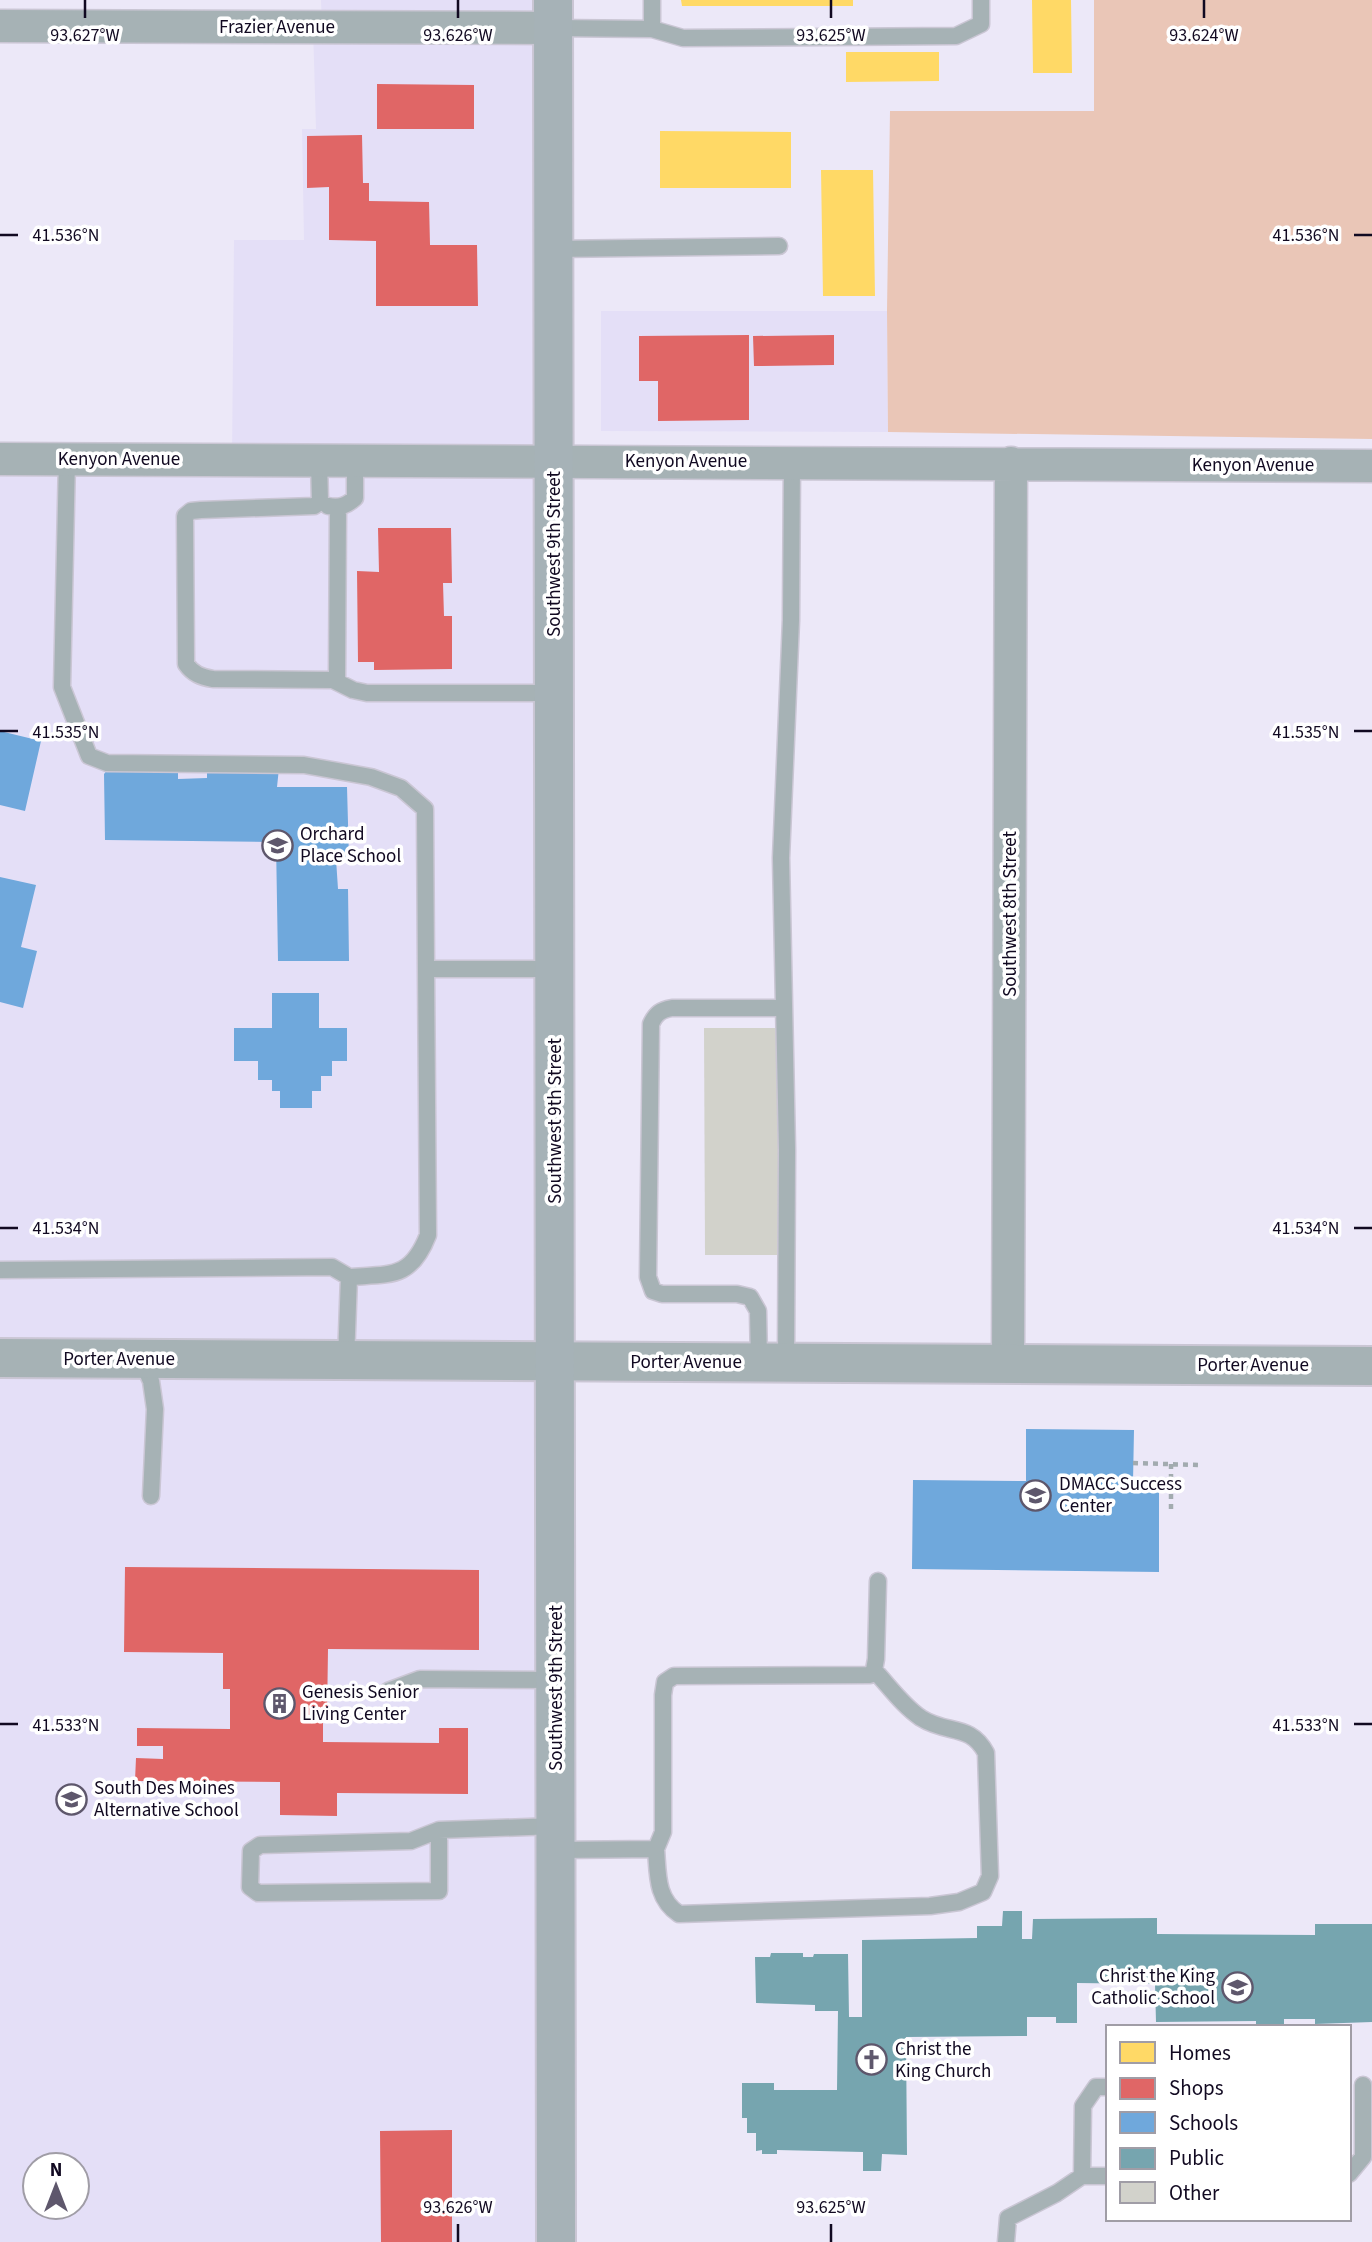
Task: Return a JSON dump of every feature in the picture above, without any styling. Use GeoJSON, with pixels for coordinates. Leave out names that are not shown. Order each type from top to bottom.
{"type":"FeatureCollection","features":[{"type":"Feature","properties":{"kind":"main road","name":"Southwest 9th Street"},"geometry":{"type":"LineString","coordinates":[[553,14],[556,2242]]}},
{"type":"Feature","properties":{"kind":"street","name":"Frazier Avenue"},"geometry":{"type":"LineString","coordinates":[[0,26],[553,14]]}},
{"type":"Feature","properties":{"kind":"street","name":"Kenyon Avenue"},"geometry":{"type":"LineString","coordinates":[[0,459],[1372,466]]}},
{"type":"Feature","properties":{"kind":"street","name":"Southwest 8th Street"},"geometry":{"type":"LineString","coordinates":[[1008,1364],[1011,463]]}},
{"type":"Feature","properties":{"kind":"street","name":"Porter Avenue"},"geometry":{"type":"LineString","coordinates":[[0,1358],[1372,1366]]}},
{"type":"Feature","properties":{"kind":"lane"},"geometry":{"type":"LineString","coordinates":[[652,0],[652,29]]}},
{"type":"Feature","properties":{"kind":"lane"},"geometry":{"type":"LineString","coordinates":[[553,14],[652,29],[683,38],[956,36],[981,24],[981,0]]}},
{"type":"Feature","properties":{"kind":"lane"},"geometry":{"type":"LineString","coordinates":[[554,249],[779,246]]}},
{"type":"Feature","properties":{"kind":"lane"},"geometry":{"type":"LineString","coordinates":[[0,1270],[332,1267],[349,1277],[392,1274],[408,1268],[421,1253],[428,1235],[425,809],[401,788],[371,777],[304,765],[107,763],[89,756],[62,687],[67,459]]}},
{"type":"Feature","properties":{"kind":"lane"},"geometry":{"type":"LineString","coordinates":[[319,460],[320,502]]}},
{"type":"Feature","properties":{"kind":"lane"},"geometry":{"type":"LineString","coordinates":[[320,502],[338,508],[348,505],[355,498],[355,460]]}},
{"type":"Feature","properties":{"kind":"lane"},"geometry":{"type":"LineString","coordinates":[[773,1363],[787,1150],[781,858],[791,633],[792,462]]}},
{"type":"Feature","properties":{"kind":"lane"},"geometry":{"type":"LineString","coordinates":[[320,502],[307,507],[191,511],[185,516],[187,664],[191,671],[201,677],[213,679],[337,681],[353,690],[367,693],[554,693]]}},
{"type":"Feature","properties":{"kind":"lane"},"geometry":{"type":"LineString","coordinates":[[337,681],[338,508]]}},
{"type":"Feature","properties":{"kind":"lane"},"geometry":{"type":"LineString","coordinates":[[426,969],[554,969]]}},
{"type":"Feature","properties":{"kind":"lane"},"geometry":{"type":"LineString","coordinates":[[773,1363],[758,1311],[750,1297],[737,1294],[663,1294],[653,1290],[648,1277],[651,1024],[655,1015],[672,1007],[784,1008]]}},
{"type":"Feature","properties":{"kind":"lane"},"geometry":{"type":"LineString","coordinates":[[346,1360],[349,1277]]}},
{"type":"Feature","properties":{"kind":"lane"},"geometry":{"type":"LineString","coordinates":[[141,1359],[151,1381],[155,1409],[151,1496]]}},
{"type":"Feature","properties":{"kind":"lane"},"geometry":{"type":"LineString","coordinates":[[874,1670],[921,1717],[944,1729],[971,1734],[979,1740],[986,1753],[990,1876],[983,1892],[959,1902],[930,1906],[679,1914],[668,1906],[662,1898],[656,1849],[663,1832],[665,1682],[674,1676],[870,1675],[874,1670],[878,1581]]}},
{"type":"Feature","properties":{"kind":"lane"},"geometry":{"type":"LineString","coordinates":[[388,1691],[420,1679],[555,1680]]}},
{"type":"Feature","properties":{"kind":"lane"},"geometry":{"type":"LineString","coordinates":[[439,1830],[439,1891],[258,1893],[250,1887],[251,1851],[260,1845],[411,1841],[439,1830],[556,1838],[656,1849]]}},
{"type":"Feature","properties":{"kind":"lane"},"geometry":{"type":"LineString","coordinates":[[1351,2172],[1363,2157],[1361,2083]]}},
{"type":"Feature","properties":{"kind":"lane"},"geometry":{"type":"LineString","coordinates":[[1082,2176],[1083,2106],[1096,2087],[1106,2087]]}},
{"type":"Feature","properties":{"kind":"lane"},"geometry":{"type":"LineString","coordinates":[[1006,2242],[1008,2218],[1057,2193],[1082,2176],[1106,2176]]}},
{"type":"Feature","properties":{"kind":"path"},"geometry":{"type":"LineString","coordinates":[[1133,1463],[1198,1465]]}},
{"type":"Feature","properties":{"kind":"path"},"geometry":{"type":"LineString","coordinates":[[1171,1464],[1171,1509]]}},
{"type":"Feature","properties":{"kind":"shaded area"},"geometry":{"type":"Polygon","coordinates":[[[321,0],[553,0],[556,2242],[0,2242],[0,459],[232,459],[234,240],[304,240],[302,129],[316,129],[313,27],[322,27],[321,0]]]}},
{"type":"Feature","properties":{"kind":"shaded area"},"geometry":{"type":"Polygon","coordinates":[[[1094,0],[1372,0],[1372,439],[888,432],[890,111],[1094,111],[1094,0]]]}},
{"type":"Feature","properties":{"kind":"shaded area"},"geometry":{"type":"Polygon","coordinates":[[[601,311],[887,311],[888,432],[601,431],[601,311]]]}},
{"type":"Feature","properties":{"kind":"building: Homes"},"geometry":{"type":"Polygon","coordinates":[[[681,0],[853,0],[853,6],[682,6],[681,0]]]}},
{"type":"Feature","properties":{"kind":"building: Homes"},"geometry":{"type":"Polygon","coordinates":[[[1032,0],[1071,0],[1072,73],[1033,73],[1032,0]]]}},
{"type":"Feature","properties":{"kind":"building: Homes"},"geometry":{"type":"Polygon","coordinates":[[[846,52],[939,52],[939,81],[846,82],[846,52]]]}},
{"type":"Feature","properties":{"kind":"building: Homes"},"geometry":{"type":"Polygon","coordinates":[[[660,131],[791,132],[791,188],[660,188],[660,131]]]}},
{"type":"Feature","properties":{"kind":"building: Homes"},"geometry":{"type":"Polygon","coordinates":[[[821,170],[873,170],[875,296],[823,296],[821,170]]]}},
{"type":"Feature","properties":{"kind":"building: Shops"},"geometry":{"type":"Polygon","coordinates":[[[377,84],[474,85],[474,129],[377,129],[377,84]]]}},
{"type":"Feature","properties":{"kind":"building: Shops"},"geometry":{"type":"Polygon","coordinates":[[[362,135],[363,183],[369,183],[369,201],[429,202],[430,245],[477,245],[478,306],[376,306],[376,241],[329,240],[329,187],[307,188],[307,136],[362,135]]]}},
{"type":"Feature","properties":{"kind":"building: Shops"},"geometry":{"type":"Polygon","coordinates":[[[749,335],[749,420],[658,421],[658,381],[639,381],[639,336],[749,335]]]}},
{"type":"Feature","properties":{"kind":"building: Shops"},"geometry":{"type":"Polygon","coordinates":[[[834,335],[834,365],[754,366],[753,336],[834,335]]]}},
{"type":"Feature","properties":{"kind":"building: Shops"},"geometry":{"type":"Polygon","coordinates":[[[378,528],[451,528],[452,583],[443,583],[444,616],[452,616],[452,669],[374,670],[374,662],[358,662],[357,571],[379,572],[378,528]]]}},
{"type":"Feature","properties":{"kind":"building: Shops","name":"Genesis Senior Living Center"},"geometry":{"type":"Polygon","coordinates":[[[125,1567],[479,1570],[479,1650],[328,1649],[327,1717],[323,1717],[323,1742],[439,1743],[439,1728],[468,1728],[468,1794],[337,1793],[337,1816],[280,1815],[280,1782],[135,1781],[136,1758],[163,1759],[163,1746],[137,1746],[137,1728],[230,1729],[230,1689],[223,1689],[223,1653],[124,1652],[125,1567]]]}},
{"type":"Feature","properties":{"kind":"building: Shops"},"geometry":{"type":"Polygon","coordinates":[[[452,2130],[452,2242],[381,2242],[380,2131],[452,2130]]]}},
{"type":"Feature","properties":{"kind":"building: Schools"},"geometry":{"type":"Polygon","coordinates":[[[0,731],[41,741],[25,811],[0,805],[0,731]]]}},
{"type":"Feature","properties":{"kind":"building: Schools"},"geometry":{"type":"Polygon","coordinates":[[[109,768],[171,768],[178,773],[178,779],[207,778],[211,768],[279,768],[277,787],[347,787],[349,859],[336,859],[338,889],[348,889],[349,961],[278,961],[276,842],[105,840],[104,774],[109,768]]]}},
{"type":"Feature","properties":{"kind":"building: Schools"},"geometry":{"type":"Polygon","coordinates":[[[0,877],[36,885],[21,947],[37,951],[23,1008],[0,1002],[0,877]]]}},
{"type":"Feature","properties":{"kind":"building: Schools"},"geometry":{"type":"Polygon","coordinates":[[[272,993],[319,993],[319,1028],[347,1028],[347,1061],[332,1061],[332,1076],[321,1076],[321,1091],[312,1091],[312,1108],[280,1108],[280,1091],[272,1091],[272,1080],[258,1080],[258,1061],[234,1061],[234,1028],[272,1028],[272,993]]]}},
{"type":"Feature","properties":{"kind":"building: Schools","name":"DMACC Success Center"},"geometry":{"type":"Polygon","coordinates":[[[1026,1429],[1134,1430],[1133,1482],[1159,1482],[1159,1572],[912,1569],[913,1480],[1026,1481],[1026,1429]]]}},
{"type":"Feature","properties":{"kind":"building: Public","name":"Christ the King Church"},"geometry":{"type":"Polygon","coordinates":[[[1003,1911],[1022,1911],[1022,1939],[1032,1939],[1033,1919],[1157,1918],[1157,1934],[1315,1935],[1315,1924],[1372,1924],[1372,2022],[1315,2024],[1315,2019],[1284,2019],[1284,2025],[1256,2025],[1256,2021],[1156,2022],[1155,1984],[1077,1983],[1077,2023],[1056,2023],[1056,2017],[1027,2017],[1027,2036],[906,2037],[907,2155],[882,2154],[881,2171],[863,2171],[863,2152],[777,2150],[777,2154],[762,2154],[762,2150],[756,2151],[756,2133],[747,2133],[747,2118],[742,2118],[742,2083],[774,2083],[774,2090],[837,2090],[838,2011],[815,2011],[815,2005],[756,2003],[755,1957],[770,1957],[771,1953],[803,1953],[803,1957],[813,1957],[814,1954],[848,1954],[849,2017],[862,2017],[862,1940],[977,1938],[977,1926],[1002,1926],[1003,1911]]]}},
{"type":"Feature","properties":{"kind":"building: Other"},"geometry":{"type":"Polygon","coordinates":[[[704,1028],[782,1028],[783,1255],[705,1255],[704,1028]]]}},
{"type":"Feature","properties":{"kind":"place","name":"Orchard Place School"},"geometry":{"type":"Point","coordinates":[277,845]}},
{"type":"Feature","properties":{"kind":"place","name":"DMACC Success Center"},"geometry":{"type":"Point","coordinates":[1036,1495]}},
{"type":"Feature","properties":{"kind":"place","name":"Genesis Senior Living Center"},"geometry":{"type":"Point","coordinates":[279,1703]}},
{"type":"Feature","properties":{"kind":"place","name":"South Des Moines Alternative School"},"geometry":{"type":"Point","coordinates":[71,1799]}},
{"type":"Feature","properties":{"kind":"place","name":"Christ the King Catholic School"},"geometry":{"type":"Point","coordinates":[1238,1987]}},
{"type":"Feature","properties":{"kind":"place","name":"Christ the King Church"},"geometry":{"type":"Point","coordinates":[872,2060]}}]}
